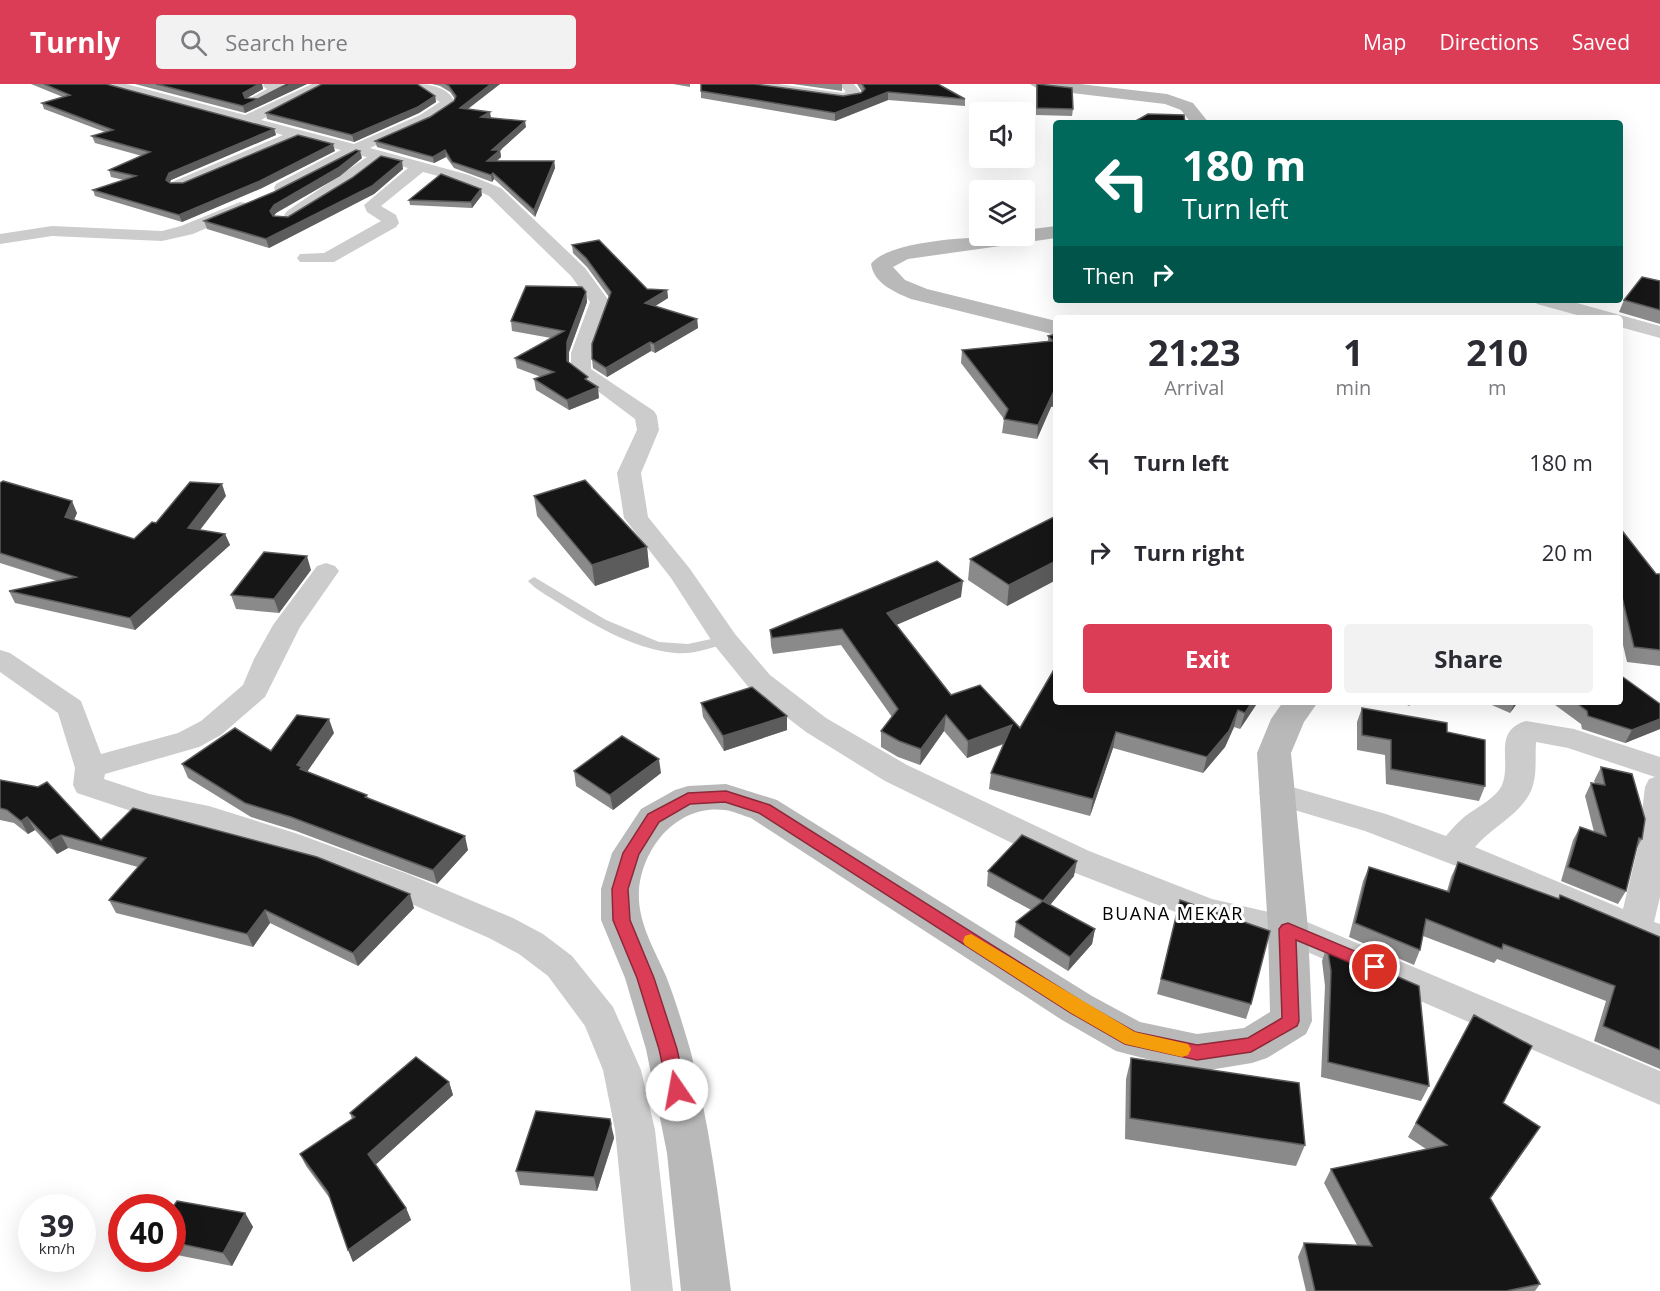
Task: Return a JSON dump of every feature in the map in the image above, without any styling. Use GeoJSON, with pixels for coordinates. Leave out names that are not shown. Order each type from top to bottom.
{"type":"FeatureCollection","features":[{"type":"Feature","properties":{"kind":"street"},"geometry":{"type":"LineString","coordinates":[[110,84],[464,178],[495,192],[578,272],[600,302],[580,354],[581,371],[645,416],[648,430],[629,473],[636,518],[681,574],[725,640],[760,682],[816,724],[896,773],[1077,860],[1208,911],[1288,929],[1660,1088]]}},
{"type":"Feature","properties":{"kind":"street"},"geometry":{"type":"LineString","coordinates":[[219,114],[282,88],[270,86],[272,84]]}},
{"type":"Feature","properties":{"kind":"street"},"geometry":{"type":"LineString","coordinates":[[245,121],[323,84]]}},
{"type":"Feature","properties":{"kind":"street"},"geometry":{"type":"LineString","coordinates":[[0,239],[52,231],[80,233],[105,231],[162,236],[174,234],[265,196],[354,150],[425,118],[448,103],[447,99],[428,90],[424,86],[426,84]]}},
{"type":"Feature","properties":{"kind":"street"},"geometry":{"type":"LineString","coordinates":[[747,84],[843,97],[856,95],[846,84]]}},
{"type":"Feature","properties":{"kind":"street"},"geometry":{"type":"LineString","coordinates":[[1038,84],[1167,99],[1185,104],[1195,112],[1199,120]]}},
{"type":"Feature","properties":{"kind":"street"},"geometry":{"type":"LineString","coordinates":[[178,185],[298,134]]}},
{"type":"Feature","properties":{"kind":"street"},"geometry":{"type":"LineString","coordinates":[[283,219],[347,181],[380,156]]}},
{"type":"Feature","properties":{"kind":"street"},"geometry":{"type":"LineString","coordinates":[[306,258],[328,258],[390,223],[390,219],[372,205],[420,167]]}},
{"type":"Feature","properties":{"kind":"street"},"geometry":{"type":"LineString","coordinates":[[1053,232],[903,253],[882,264],[883,271],[897,285],[919,294],[1053,327]]}},
{"type":"Feature","properties":{"kind":"street"},"geometry":{"type":"LineString","coordinates":[[1555,303],[1599,315]]}},
{"type":"Feature","properties":{"kind":"street"},"geometry":{"type":"LineString","coordinates":[[1623,322],[1660,332]]}},
{"type":"Feature","properties":{"kind":"street"},"geometry":{"type":"LineString","coordinates":[[90,768],[188,740],[211,728],[255,690],[287,624],[326,571]]}},
{"type":"Feature","properties":{"kind":"street"},"geometry":{"type":"LineString","coordinates":[[0,659],[71,708],[90,768],[88,785],[146,805],[209,818],[284,841],[396,883],[501,928],[531,944],[560,966],[600,1018],[622,1070],[635,1130],[652,1291]]}},
{"type":"Feature","properties":{"kind":"street"},"geometry":{"type":"LineString","coordinates":[[706,1291],[690,1153],[668,1049],[646,978],[621,920],[620,889],[631,853],[654,818],[688,799],[726,797],[764,809],[1095,1018],[1131,1038],[1197,1053],[1251,1045],[1291,1021],[1288,929],[1275,793],[1274,753],[1288,719],[1299,705]]}},
{"type":"Feature","properties":{"kind":"street"},"geometry":{"type":"LineString","coordinates":[[1452,851],[1473,828],[1509,799],[1518,784],[1521,736],[1526,731],[1560,736],[1660,768]]}},
{"type":"Feature","properties":{"kind":"street"},"geometry":{"type":"LineString","coordinates":[[1275,793],[1375,822],[1452,851],[1647,933],[1660,788]]}},
{"type":"Feature","properties":{"kind":"lane"},"geometry":{"type":"LineString","coordinates":[[534,581],[571,606],[618,630],[658,646],[677,649],[725,640]]}},
{"type":"Feature","properties":{"kind":"building"},"geometry":{"type":"Polygon","coordinates":[[[44,84],[106,84],[274,129],[169,173],[166,180],[170,183],[183,183],[298,135],[333,144],[260,181],[179,215],[93,190],[136,176],[109,170],[150,152],[92,136],[113,130],[42,103],[70,95],[44,84]]]}},
{"type":"Feature","properties":{"kind":"building"},"geometry":{"type":"Polygon","coordinates":[[[156,84],[259,84],[243,93],[245,98],[258,99],[287,84],[292,84],[243,106],[156,84]]]}},
{"type":"Feature","properties":{"kind":"building"},"geometry":{"type":"Polygon","coordinates":[[[322,84],[417,84],[435,96],[418,107],[352,135],[266,113],[322,84]]]}},
{"type":"Feature","properties":{"kind":"building"},"geometry":{"type":"Polygon","coordinates":[[[446,84],[491,84],[460,108],[490,112],[481,117],[525,121],[492,150],[500,150],[487,161],[554,161],[534,210],[493,173],[491,175],[452,162],[445,150],[433,157],[375,141],[430,117],[454,101],[456,96],[446,84]]]}},
{"type":"Feature","properties":{"kind":"building"},"geometry":{"type":"Polygon","coordinates":[[[701,84],[754,84],[843,96],[861,93],[865,89],[862,84],[938,84],[965,99],[888,92],[835,113],[701,91],[701,84]]]}},
{"type":"Feature","properties":{"kind":"building"},"geometry":{"type":"Polygon","coordinates":[[[1037,84],[1072,88],[1073,109],[1037,108],[1037,84]]]}},
{"type":"Feature","properties":{"kind":"building"},"geometry":{"type":"Polygon","coordinates":[[[1148,114],[1184,115],[1185,120],[1137,120],[1148,114]]]}},
{"type":"Feature","properties":{"kind":"building"},"geometry":{"type":"Polygon","coordinates":[[[356,150],[360,151],[338,168],[274,205],[270,211],[273,216],[288,217],[352,178],[381,156],[402,161],[372,186],[266,239],[204,221],[274,192],[356,150]]]}},
{"type":"Feature","properties":{"kind":"building"},"geometry":{"type":"Polygon","coordinates":[[[441,174],[481,189],[471,202],[409,200],[441,174]]]}},
{"type":"Feature","properties":{"kind":"building"},"geometry":{"type":"Polygon","coordinates":[[[599,240],[647,289],[667,290],[645,303],[697,319],[654,344],[650,342],[606,368],[592,359],[592,344],[611,292],[586,258],[572,245],[599,240]]]}},
{"type":"Feature","properties":{"kind":"building"},"geometry":{"type":"Polygon","coordinates":[[[1642,277],[1660,281],[1660,310],[1624,300],[1642,277]]]}},
{"type":"Feature","properties":{"kind":"building"},"geometry":{"type":"Polygon","coordinates":[[[526,286],[582,287],[586,292],[567,342],[567,361],[588,377],[585,379],[598,387],[567,400],[534,379],[554,372],[515,358],[564,331],[511,321],[526,286]]]}},
{"type":"Feature","properties":{"kind":"building"},"geometry":{"type":"Polygon","coordinates":[[[1053,341],[1053,393],[1038,425],[1004,419],[1008,409],[962,350],[1053,341]]]}},
{"type":"Feature","properties":{"kind":"building"},"geometry":{"type":"Polygon","coordinates":[[[585,480],[647,547],[592,565],[534,496],[585,480]]]}},
{"type":"Feature","properties":{"kind":"building"},"geometry":{"type":"Polygon","coordinates":[[[3,481],[72,501],[65,517],[134,539],[152,522],[156,523],[190,482],[222,484],[188,528],[225,534],[130,618],[9,591],[76,577],[0,553],[0,483],[3,481]]]}},
{"type":"Feature","properties":{"kind":"building"},"geometry":{"type":"Polygon","coordinates":[[[1053,518],[1053,563],[1009,585],[970,559],[1053,518]]]}},
{"type":"Feature","properties":{"kind":"building"},"geometry":{"type":"Polygon","coordinates":[[[1623,532],[1656,574],[1660,574],[1660,650],[1634,647],[1623,601],[1623,532]]]}},
{"type":"Feature","properties":{"kind":"building"},"geometry":{"type":"Polygon","coordinates":[[[264,552],[307,556],[274,599],[231,595],[264,552]]]}},
{"type":"Feature","properties":{"kind":"building"},"geometry":{"type":"Polygon","coordinates":[[[937,561],[963,581],[887,613],[951,695],[980,685],[1020,728],[1053,671],[1053,705],[1250,705],[1245,713],[1238,710],[1229,731],[1207,757],[1116,732],[1093,799],[991,773],[1012,725],[968,741],[946,715],[921,749],[899,741],[881,731],[898,709],[842,629],[772,638],[770,630],[937,561]]]}},
{"type":"Feature","properties":{"kind":"building"},"geometry":{"type":"Polygon","coordinates":[[[1623,677],[1660,704],[1660,719],[1632,730],[1588,716],[1587,711],[1579,705],[1623,705],[1623,677]]]}},
{"type":"Feature","properties":{"kind":"building"},"geometry":{"type":"Polygon","coordinates":[[[752,687],[787,716],[723,736],[701,703],[752,687]]]}},
{"type":"Feature","properties":{"kind":"building"},"geometry":{"type":"Polygon","coordinates":[[[1362,708],[1447,723],[1447,732],[1485,740],[1485,786],[1391,769],[1391,740],[1362,735],[1362,708]]]}},
{"type":"Feature","properties":{"kind":"building"},"geometry":{"type":"Polygon","coordinates":[[[297,715],[329,719],[297,765],[302,767],[300,769],[465,836],[433,870],[291,817],[245,803],[182,764],[235,728],[271,751],[297,715]]]}},
{"type":"Feature","properties":{"kind":"building"},"geometry":{"type":"Polygon","coordinates":[[[622,736],[659,759],[610,795],[574,771],[622,736]]]}},
{"type":"Feature","properties":{"kind":"building"},"geometry":{"type":"Polygon","coordinates":[[[1601,767],[1632,774],[1645,819],[1642,839],[1639,838],[1626,891],[1568,867],[1580,827],[1606,836],[1591,783],[1605,785],[1601,767]]]}},
{"type":"Feature","properties":{"kind":"building"},"geometry":{"type":"Polygon","coordinates":[[[0,780],[38,787],[47,782],[101,840],[133,808],[317,857],[410,894],[353,953],[265,910],[247,934],[109,900],[146,858],[61,835],[50,841],[27,817],[21,821],[7,810],[0,808],[0,780]]]}},
{"type":"Feature","properties":{"kind":"building"},"geometry":{"type":"Polygon","coordinates":[[[1022,835],[1077,861],[1043,901],[988,871],[1022,835]]]}},
{"type":"Feature","properties":{"kind":"building"},"geometry":{"type":"Polygon","coordinates":[[[1458,862],[1559,899],[1560,895],[1660,937],[1660,1050],[1603,1026],[1615,986],[1503,944],[1502,949],[1426,919],[1420,950],[1355,923],[1369,867],[1449,892],[1458,862]]]}},
{"type":"Feature","properties":{"kind":"building"},"geometry":{"type":"Polygon","coordinates":[[[1180,900],[1270,931],[1251,1004],[1161,979],[1180,900]]]}},
{"type":"Feature","properties":{"kind":"building"},"geometry":{"type":"Polygon","coordinates":[[[1043,901],[1095,929],[1070,957],[1016,922],[1043,901]]]}},
{"type":"Feature","properties":{"kind":"building"},"geometry":{"type":"Polygon","coordinates":[[[1327,946],[1419,986],[1429,1086],[1328,1062],[1331,971],[1327,946]]]}},
{"type":"Feature","properties":{"kind":"building"},"geometry":{"type":"Polygon","coordinates":[[[1474,1015],[1532,1046],[1503,1103],[1540,1127],[1490,1198],[1540,1284],[1506,1291],[1315,1291],[1304,1243],[1372,1246],[1331,1169],[1447,1145],[1416,1123],[1474,1015]]]}},
{"type":"Feature","properties":{"kind":"building"},"geometry":{"type":"Polygon","coordinates":[[[416,1057],[449,1082],[368,1154],[406,1208],[348,1250],[328,1192],[300,1154],[355,1117],[350,1113],[416,1057]]]}},
{"type":"Feature","properties":{"kind":"building"},"geometry":{"type":"Polygon","coordinates":[[[1131,1058],[1299,1083],[1305,1145],[1130,1118],[1131,1058]]]}},
{"type":"Feature","properties":{"kind":"building"},"geometry":{"type":"Polygon","coordinates":[[[536,1111],[610,1119],[611,1124],[594,1177],[516,1171],[536,1111]]]}},
{"type":"Feature","properties":{"kind":"building"},"geometry":{"type":"Polygon","coordinates":[[[186,1203],[245,1213],[223,1253],[186,1245],[186,1203]]]}},
{"type":"Feature","properties":{"kind":"slow traffic"},"geometry":{"type":"LineString","coordinates":[[971,941],[1077,1008],[1131,1038],[1182,1049]]}},
{"type":"Feature","properties":{"kind":"district","name":"BUANA MEKAR"},"geometry":{"type":"Point","coordinates":[1173,913]}},
{"type":"Feature","properties":{"kind":"route"},"geometry":{"type":"LineString","coordinates":[[677,1090],[668,1049],[646,978],[621,920],[620,889],[631,853],[654,818],[688,799],[726,797],[764,809],[1077,1008],[1131,1038],[1197,1053],[1251,1045],[1291,1021],[1288,929],[1375,967]]}}]}
